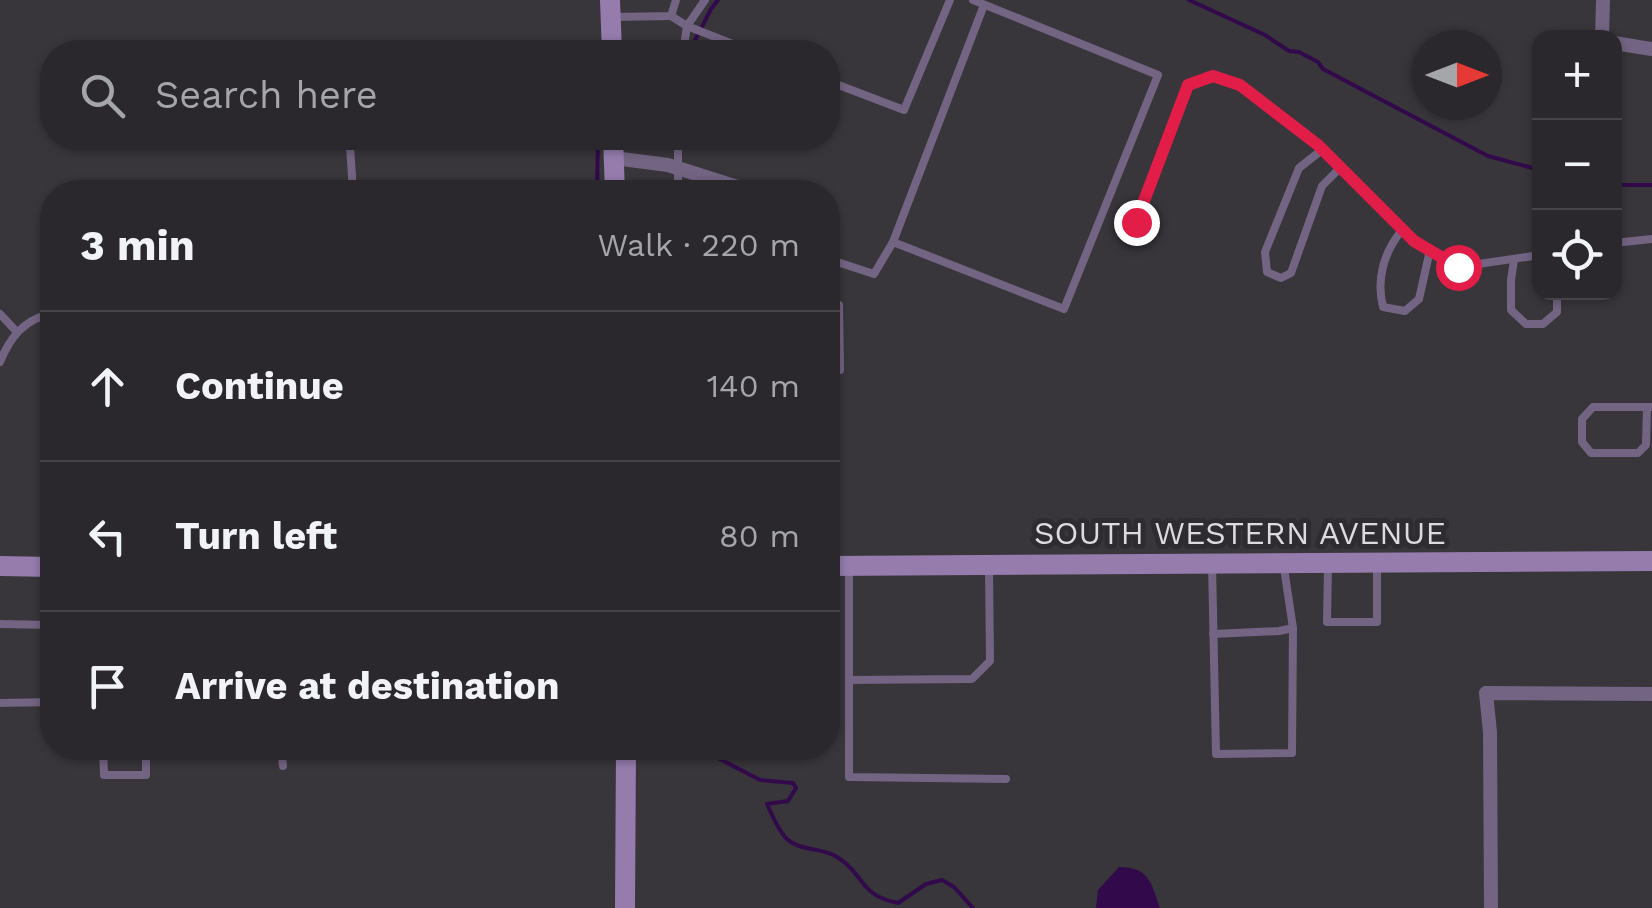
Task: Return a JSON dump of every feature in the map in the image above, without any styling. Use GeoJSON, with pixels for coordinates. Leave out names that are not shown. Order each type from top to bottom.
{"type":"FeatureCollection","features":[{"type":"Feature","properties":{"kind":"main road"},"geometry":{"type":"LineString","coordinates":[[611,9],[612,40]]}},
{"type":"Feature","properties":{"kind":"main road"},"geometry":{"type":"LineString","coordinates":[[614,150],[615,180]]}},
{"type":"Feature","properties":{"kind":"main road","name":"SOUTH WESTERN AVENUE"},"geometry":{"type":"LineString","coordinates":[[840,566],[1652,561]]}},
{"type":"Feature","properties":{"kind":"main road"},"geometry":{"type":"LineString","coordinates":[[0,566],[40,567]]}},
{"type":"Feature","properties":{"kind":"main road"},"geometry":{"type":"LineString","coordinates":[[626,760],[626,908]]}},
{"type":"Feature","properties":{"kind":"street"},"geometry":{"type":"LineString","coordinates":[[1602,30],[1604,0]]}},
{"type":"Feature","properties":{"kind":"street"},"geometry":{"type":"LineString","coordinates":[[1622,44],[1652,49]]}},
{"type":"Feature","properties":{"kind":"street"},"geometry":{"type":"LineString","coordinates":[[621,150],[716,180]]}},
{"type":"Feature","properties":{"kind":"street"},"geometry":{"type":"LineString","coordinates":[[1491,908],[1490,732],[1486,692],[1652,694]]}},
{"type":"Feature","properties":{"kind":"lane"},"geometry":{"type":"LineString","coordinates":[[671,16],[676,0]]}},
{"type":"Feature","properties":{"kind":"lane"},"geometry":{"type":"LineString","coordinates":[[685,40],[687,26],[706,0]]}},
{"type":"Feature","properties":{"kind":"lane"},"geometry":{"type":"LineString","coordinates":[[840,86],[904,110],[950,0]]}},
{"type":"Feature","properties":{"kind":"lane"},"geometry":{"type":"LineString","coordinates":[[893,242],[1064,309],[1158,75],[974,0]]}},
{"type":"Feature","properties":{"kind":"lane"},"geometry":{"type":"LineString","coordinates":[[840,263],[874,274],[893,242],[984,5]]}},
{"type":"Feature","properties":{"kind":"lane"},"geometry":{"type":"LineString","coordinates":[[611,9],[671,16],[723,40]]}},
{"type":"Feature","properties":{"kind":"lane"},"geometry":{"type":"LineString","coordinates":[[1136,222],[1188,85],[1213,76],[1240,85],[1323,149],[1414,241],[1458,267],[1532,257]]}},
{"type":"Feature","properties":{"kind":"lane"},"geometry":{"type":"LineString","coordinates":[[1323,149],[1299,168],[1265,252],[1267,272],[1280,278],[1292,272],[1322,186],[1341,167]]}},
{"type":"Feature","properties":{"kind":"lane"},"geometry":{"type":"LineString","coordinates":[[350,150],[352,180]]}},
{"type":"Feature","properties":{"kind":"lane"},"geometry":{"type":"LineString","coordinates":[[678,150],[678,180]]}},
{"type":"Feature","properties":{"kind":"lane"},"geometry":{"type":"LineString","coordinates":[[1402,230],[1390,246],[1378,287],[1383,307],[1405,311],[1419,299],[1430,250]]}},
{"type":"Feature","properties":{"kind":"lane"},"geometry":{"type":"LineString","coordinates":[[1622,242],[1652,239]]}},
{"type":"Feature","properties":{"kind":"lane"},"geometry":{"type":"LineString","coordinates":[[1514,260],[1511,310],[1526,324],[1543,324],[1557,312],[1557,300]]}},
{"type":"Feature","properties":{"kind":"lane"},"geometry":{"type":"LineString","coordinates":[[0,314],[17,332]]}},
{"type":"Feature","properties":{"kind":"lane"},"geometry":{"type":"LineString","coordinates":[[0,362],[17,332],[30,320],[40,317]]}},
{"type":"Feature","properties":{"kind":"lane"},"geometry":{"type":"LineString","coordinates":[[1649,407],[1646,444],[1638,453],[1591,453],[1582,442],[1582,419],[1593,408],[1649,407]]}},
{"type":"Feature","properties":{"kind":"lane"},"geometry":{"type":"LineString","coordinates":[[1328,563],[1327,622],[1376,622],[1378,562]]}},
{"type":"Feature","properties":{"kind":"lane"},"geometry":{"type":"LineString","coordinates":[[1212,564],[1216,754],[1292,752],[1293,628],[1283,563]]}},
{"type":"Feature","properties":{"kind":"lane"},"geometry":{"type":"LineString","coordinates":[[849,680],[972,679],[990,660],[988,565]]}},
{"type":"Feature","properties":{"kind":"lane"},"geometry":{"type":"LineString","coordinates":[[840,587],[849,680],[850,778],[1006,779]]}},
{"type":"Feature","properties":{"kind":"lane"},"geometry":{"type":"LineString","coordinates":[[0,624],[40,625]]}},
{"type":"Feature","properties":{"kind":"lane"},"geometry":{"type":"LineString","coordinates":[[1214,634],[1293,628]]}},
{"type":"Feature","properties":{"kind":"lane"},"geometry":{"type":"LineString","coordinates":[[0,702],[40,702]]}},
{"type":"Feature","properties":{"kind":"lane"},"geometry":{"type":"LineString","coordinates":[[103,760],[104,775],[146,775],[146,760]]}},
{"type":"Feature","properties":{"kind":"lane"},"geometry":{"type":"LineString","coordinates":[[282,760],[283,766]]}},
{"type":"Feature","properties":{"kind":"shaded area"},"geometry":{"type":"Polygon","coordinates":[[[1119,867],[1137,870],[1148,878],[1160,908],[1096,908],[1098,890],[1119,867]]]}},
{"type":"Feature","properties":{"kind":"waterway"},"geometry":{"type":"LineString","coordinates":[[695,40],[718,0]]}},
{"type":"Feature","properties":{"kind":"waterway"},"geometry":{"type":"LineString","coordinates":[[1189,0],[1265,35],[1289,51],[1299,52],[1323,69],[1488,156],[1532,168]]}},
{"type":"Feature","properties":{"kind":"waterway"},"geometry":{"type":"LineString","coordinates":[[597,180],[598,150]]}},
{"type":"Feature","properties":{"kind":"waterway"},"geometry":{"type":"LineString","coordinates":[[1622,185],[1652,185]]}},
{"type":"Feature","properties":{"kind":"waterway"},"geometry":{"type":"LineString","coordinates":[[722,760],[760,780],[793,783],[796,788],[788,801],[767,804],[783,835],[798,845],[837,857],[876,895],[898,903],[926,884],[942,880],[973,908]]}},
{"type":"Feature","properties":{"kind":"route"},"geometry":{"type":"LineString","coordinates":[[1136,222],[1188,85],[1213,76],[1240,85],[1318,145],[1414,241],[1458,267]]}}]}
